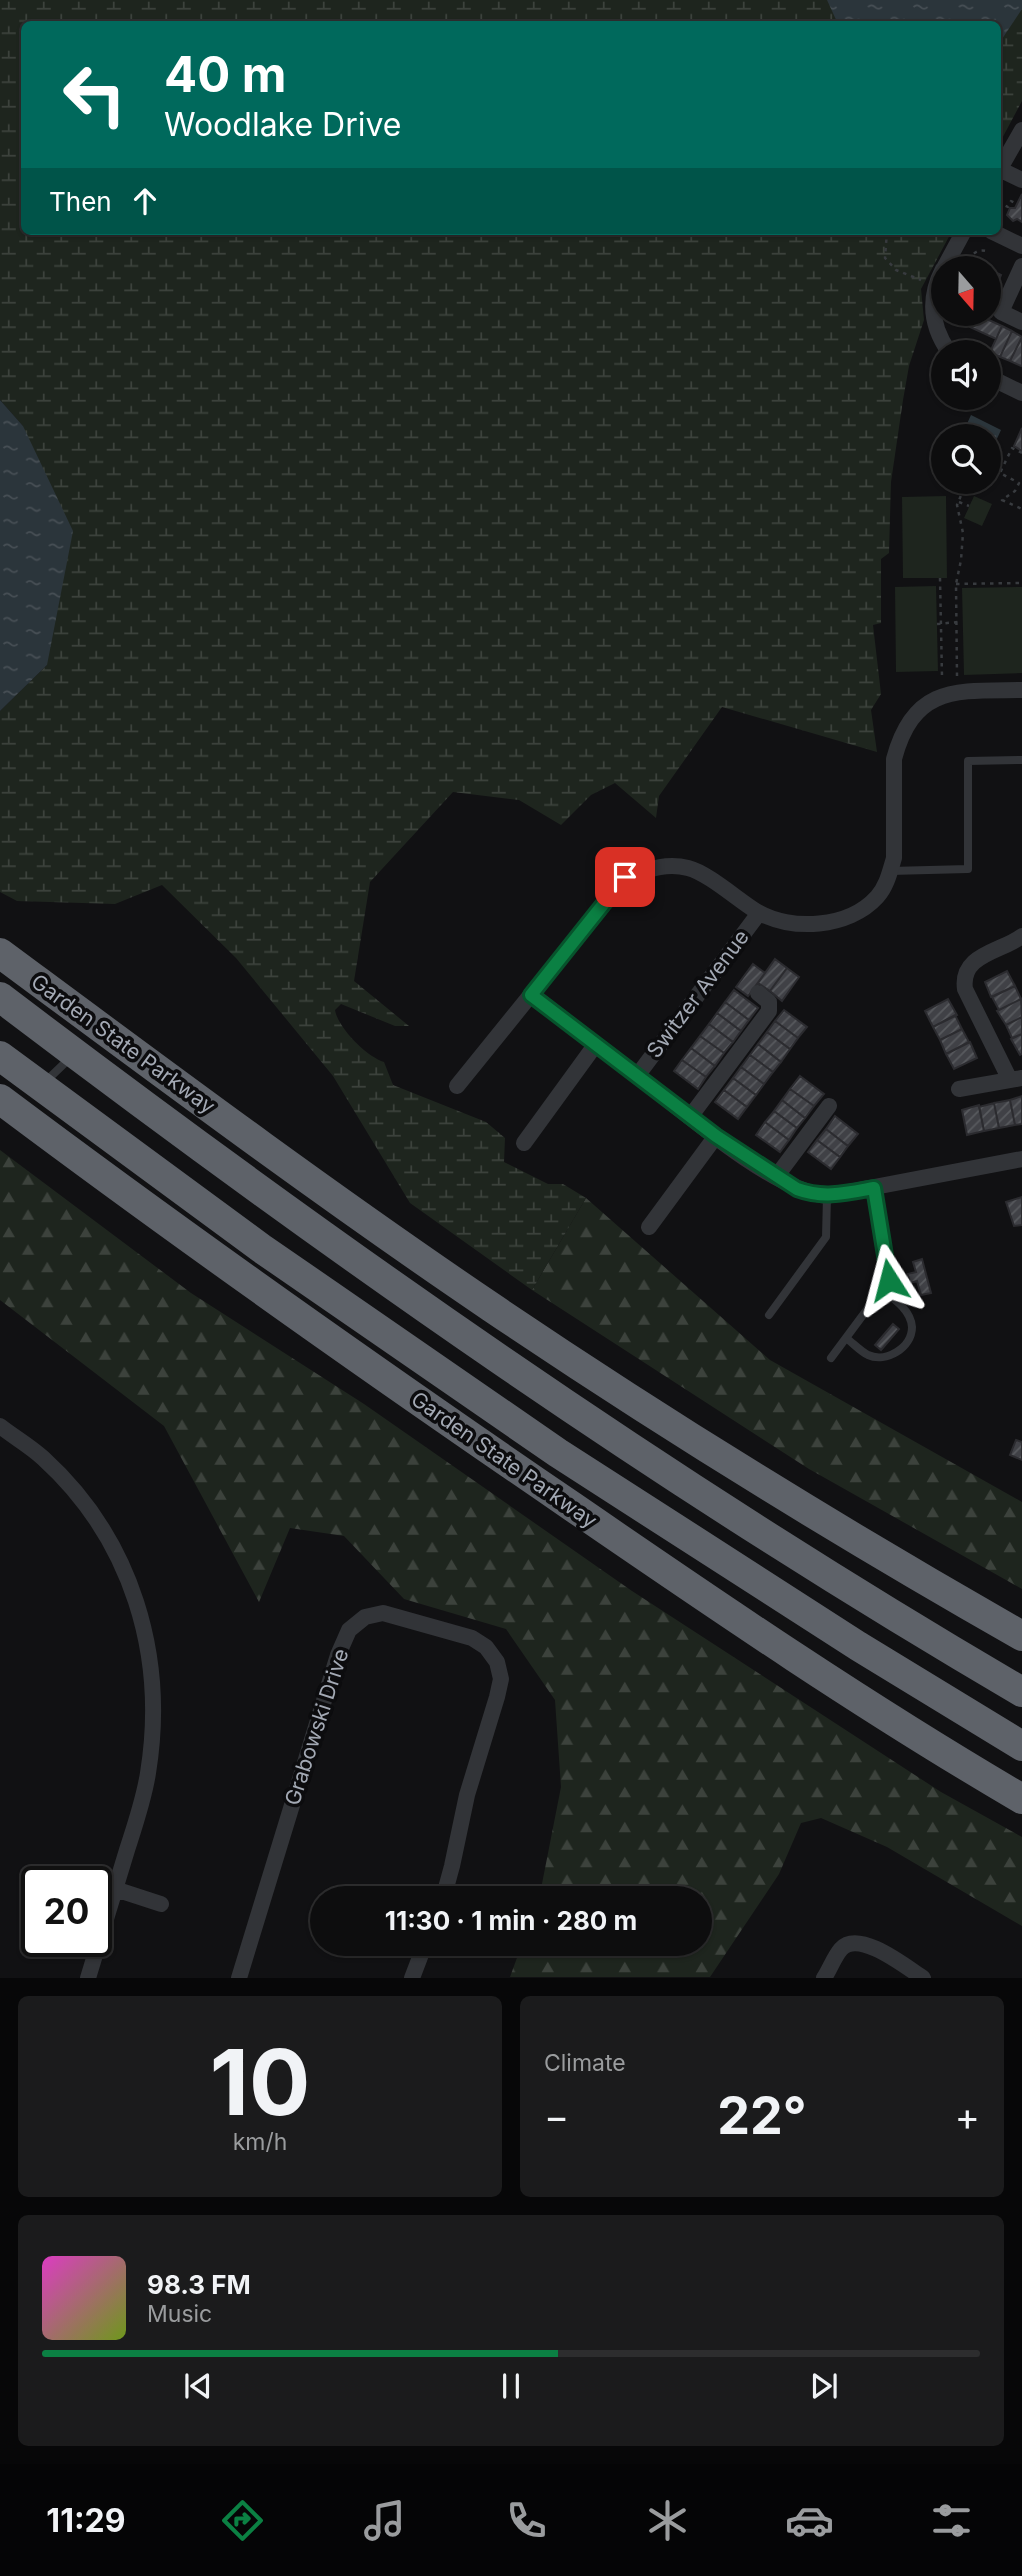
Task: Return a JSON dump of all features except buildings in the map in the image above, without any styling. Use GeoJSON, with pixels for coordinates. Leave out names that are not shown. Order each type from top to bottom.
{"type":"FeatureCollection","features":[{"type":"Feature","properties":{"kind":"highway","name":"Garden State Parkway"},"geometry":{"type":"LineString","coordinates":[[0,953],[350,1209],[538,1338],[778,1492],[1022,1636]]}},
{"type":"Feature","properties":{"kind":"highway","name":"Garden State Parkway"},"geometry":{"type":"LineString","coordinates":[[0,997],[291,1212],[534,1382],[816,1567],[1022,1692]]}},
{"type":"Feature","properties":{"kind":"highway","name":"Garden State Parkway"},"geometry":{"type":"LineString","coordinates":[[0,1056],[261,1248],[548,1447],[858,1646],[1022,1746]]}},
{"type":"Feature","properties":{"kind":"highway","name":"Garden State Parkway"},"geometry":{"type":"LineString","coordinates":[[0,1099],[344,1349],[648,1559],[845,1689],[1022,1799]]}},
{"type":"Feature","properties":{"kind":"street"},"geometry":{"type":"LineString","coordinates":[[1001,166],[1022,130]]}},
{"type":"Feature","properties":{"kind":"street"},"geometry":{"type":"LineString","coordinates":[[1001,172],[1022,180]]}},
{"type":"Feature","properties":{"kind":"street"},"geometry":{"type":"LineString","coordinates":[[950,256],[962,235]]}},
{"type":"Feature","properties":{"kind":"street"},"geometry":{"type":"LineString","coordinates":[[999,235],[1022,246]]}},
{"type":"Feature","properties":{"kind":"street"},"geometry":{"type":"LineString","coordinates":[[1022,266],[1001,312],[1022,322]]}},
{"type":"Feature","properties":{"kind":"street"},"geometry":{"type":"LineString","coordinates":[[1001,383],[1022,393]]}},
{"type":"Feature","properties":{"kind":"street"},"geometry":{"type":"LineString","coordinates":[[457,1086],[625,877],[663,865],[690,868],[759,913],[799,924],[841,919],[877,897],[894,858],[894,759],[905,729],[925,705],[939,696],[955,692],[1022,690]]}},
{"type":"Feature","properties":{"kind":"street","name":"Switzer Avenue"},"geometry":{"type":"LineString","coordinates":[[637,1076],[759,913]]}},
{"type":"Feature","properties":{"kind":"street"},"geometry":{"type":"LineString","coordinates":[[959,1089],[1016,1079],[965,989],[964,979],[973,962],[1022,936]]}},
{"type":"Feature","properties":{"kind":"street"},"geometry":{"type":"LineString","coordinates":[[690,1117],[769,1011],[769,1002],[758,993]]}},
{"type":"Feature","properties":{"kind":"street"},"geometry":{"type":"LineString","coordinates":[[531,995],[716,1136],[776,1177],[804,1192],[827,1196],[1022,1159]]}},
{"type":"Feature","properties":{"kind":"street"},"geometry":{"type":"LineString","coordinates":[[524,1143],[596,1044]]}},
{"type":"Feature","properties":{"kind":"street"},"geometry":{"type":"LineString","coordinates":[[776,1177],[829,1106]]}},
{"type":"Feature","properties":{"kind":"street"},"geometry":{"type":"LineString","coordinates":[[649,1227],[716,1136]]}},
{"type":"Feature","properties":{"kind":"street"},"geometry":{"type":"LineString","coordinates":[[0,1426],[42,1457],[95,1517],[130,1582],[151,1658],[155,1696],[154,1733],[148,1776],[88,1978]]}},
{"type":"Feature","properties":{"kind":"street","name":"Grabowski Drive"},"geometry":{"type":"LineString","coordinates":[[239,1978],[338,1655],[349,1630],[365,1617],[383,1613],[472,1638],[486,1647],[497,1662],[501,1679],[497,1697],[467,1795],[447,1886]]}},
{"type":"Feature","properties":{"kind":"street"},"geometry":{"type":"LineString","coordinates":[[115,1889],[161,1904]]}},
{"type":"Feature","properties":{"kind":"street"},"geometry":{"type":"LineString","coordinates":[[824,1978],[842,1948],[852,1942],[868,1945],[923,1978]]}},
{"type":"Feature","properties":{"kind":"street"},"geometry":{"type":"LineString","coordinates":[[412,1978],[420,1956]]}},
{"type":"Feature","properties":{"kind":"lane"},"geometry":{"type":"LineString","coordinates":[[890,871],[968,869],[968,761],[1022,760]]}},
{"type":"Feature","properties":{"kind":"lane"},"geometry":{"type":"LineString","coordinates":[[41,1086],[75,1054]]}},
{"type":"Feature","properties":{"kind":"lane"},"geometry":{"type":"LineString","coordinates":[[831,1358],[889,1280],[874,1188]]}},
{"type":"Feature","properties":{"kind":"lane"},"geometry":{"type":"LineString","coordinates":[[769,1315],[826,1237],[827,1196]]}},
{"type":"Feature","properties":{"kind":"lane"},"geometry":{"type":"LineString","coordinates":[[846,1338],[868,1355],[880,1357],[895,1354],[907,1344],[912,1327],[905,1309],[882,1290]]}},
{"type":"Feature","properties":{"kind":"path"},"geometry":{"type":"LineString","coordinates":[[1001,204],[1008,207],[1011,201],[1017,204]]}},
{"type":"Feature","properties":{"kind":"path"},"geometry":{"type":"LineString","coordinates":[[887,235],[886,258],[896,270],[931,284]]}},
{"type":"Feature","properties":{"kind":"path"},"geometry":{"type":"LineString","coordinates":[[972,256],[974,252],[986,251]]}},
{"type":"Feature","properties":{"kind":"path"},"geometry":{"type":"LineString","coordinates":[[1022,453],[1012,448],[1000,473],[1019,483],[1015,491],[1002,500],[1022,509]]}},
{"type":"Feature","properties":{"kind":"path"},"geometry":{"type":"LineString","coordinates":[[957,676],[956,584],[963,547],[958,502],[961,494]]}},
{"type":"Feature","properties":{"kind":"path"},"geometry":{"type":"LineString","coordinates":[[958,502],[969,506]]}},
{"type":"Feature","properties":{"kind":"path"},"geometry":{"type":"LineString","coordinates":[[940,578],[942,677]]}},
{"type":"Feature","properties":{"kind":"path"},"geometry":{"type":"LineString","coordinates":[[956,584],[1022,583]]}},
{"type":"Feature","properties":{"kind":"path"},"geometry":{"type":"LineString","coordinates":[[939,624],[962,625]]}},
{"type":"Feature","properties":{"kind":"green space"},"geometry":{"type":"Polygon","coordinates":[[[0,0],[1022,0],[1022,101],[1001,140],[1001,21],[21,21],[21,235],[950,235],[939,256],[931,256],[931,270],[921,289],[924,320],[909,366],[891,482],[889,553],[881,559],[881,623],[873,625],[881,694],[871,710],[877,752],[722,707],[659,796],[656,818],[615,783],[591,795],[561,825],[519,800],[453,792],[370,882],[354,981],[409,1026],[395,1026],[341,1004],[335,1010],[347,1033],[362,1048],[384,1062],[393,1085],[486,1122],[505,1138],[504,1162],[548,1184],[563,1184],[586,1198],[532,1290],[410,1203],[333,1076],[236,958],[162,885],[115,904],[17,901],[0,892],[0,711],[47,665],[23,426],[0,400],[0,0]]]}},
{"type":"Feature","properties":{"kind":"green space"},"geometry":{"type":"Polygon","coordinates":[[[946,496],[947,578],[903,578],[902,497],[946,496]]]}},
{"type":"Feature","properties":{"kind":"green space"},"geometry":{"type":"Polygon","coordinates":[[[974,496],[992,504],[982,526],[964,518],[974,496]]]}},
{"type":"Feature","properties":{"kind":"green space"},"geometry":{"type":"Polygon","coordinates":[[[936,586],[938,671],[896,672],[895,587],[936,586]]]}},
{"type":"Feature","properties":{"kind":"green space"},"geometry":{"type":"Polygon","coordinates":[[[1022,587],[1022,673],[964,675],[962,588],[1022,587]]]}},
{"type":"Feature","properties":{"kind":"green space"},"geometry":{"type":"Polygon","coordinates":[[[0,1150],[191,1293],[364,1404],[632,1591],[941,1792],[1022,1837],[1022,1926],[887,1847],[821,1818],[801,1823],[779,1874],[710,1977],[510,1977],[518,1956],[712,1956],[712,1886],[542,1886],[561,1787],[555,1700],[506,1629],[404,1599],[344,1536],[290,1528],[259,1602],[164,1426],[0,1300],[0,1150]]]}},
{"type":"Feature","properties":{"kind":"green space"},"geometry":{"type":"Polygon","coordinates":[[[586,1198],[770,1360],[1022,1502],[1022,1589],[809,1469],[532,1290],[586,1198]]]}},
{"type":"Feature","properties":{"kind":"water"},"geometry":{"type":"Polygon","coordinates":[[[827,0],[1022,0],[1022,9],[1001,40],[1001,21],[837,21],[827,0]]]}},
{"type":"Feature","properties":{"kind":"water"},"geometry":{"type":"Polygon","coordinates":[[[0,400],[23,426],[73,531],[47,665],[0,711],[0,400]]]}},
{"type":"Feature","properties":{"kind":"water"},"geometry":{"type":"Polygon","coordinates":[[[971,415],[989,424],[967,424],[971,415]]]}},
{"type":"Feature","properties":{"kind":"route"},"geometry":{"type":"LineString","coordinates":[[625,877],[531,995],[716,1136],[797,1189],[827,1196],[874,1188],[889,1280]]}}]}
